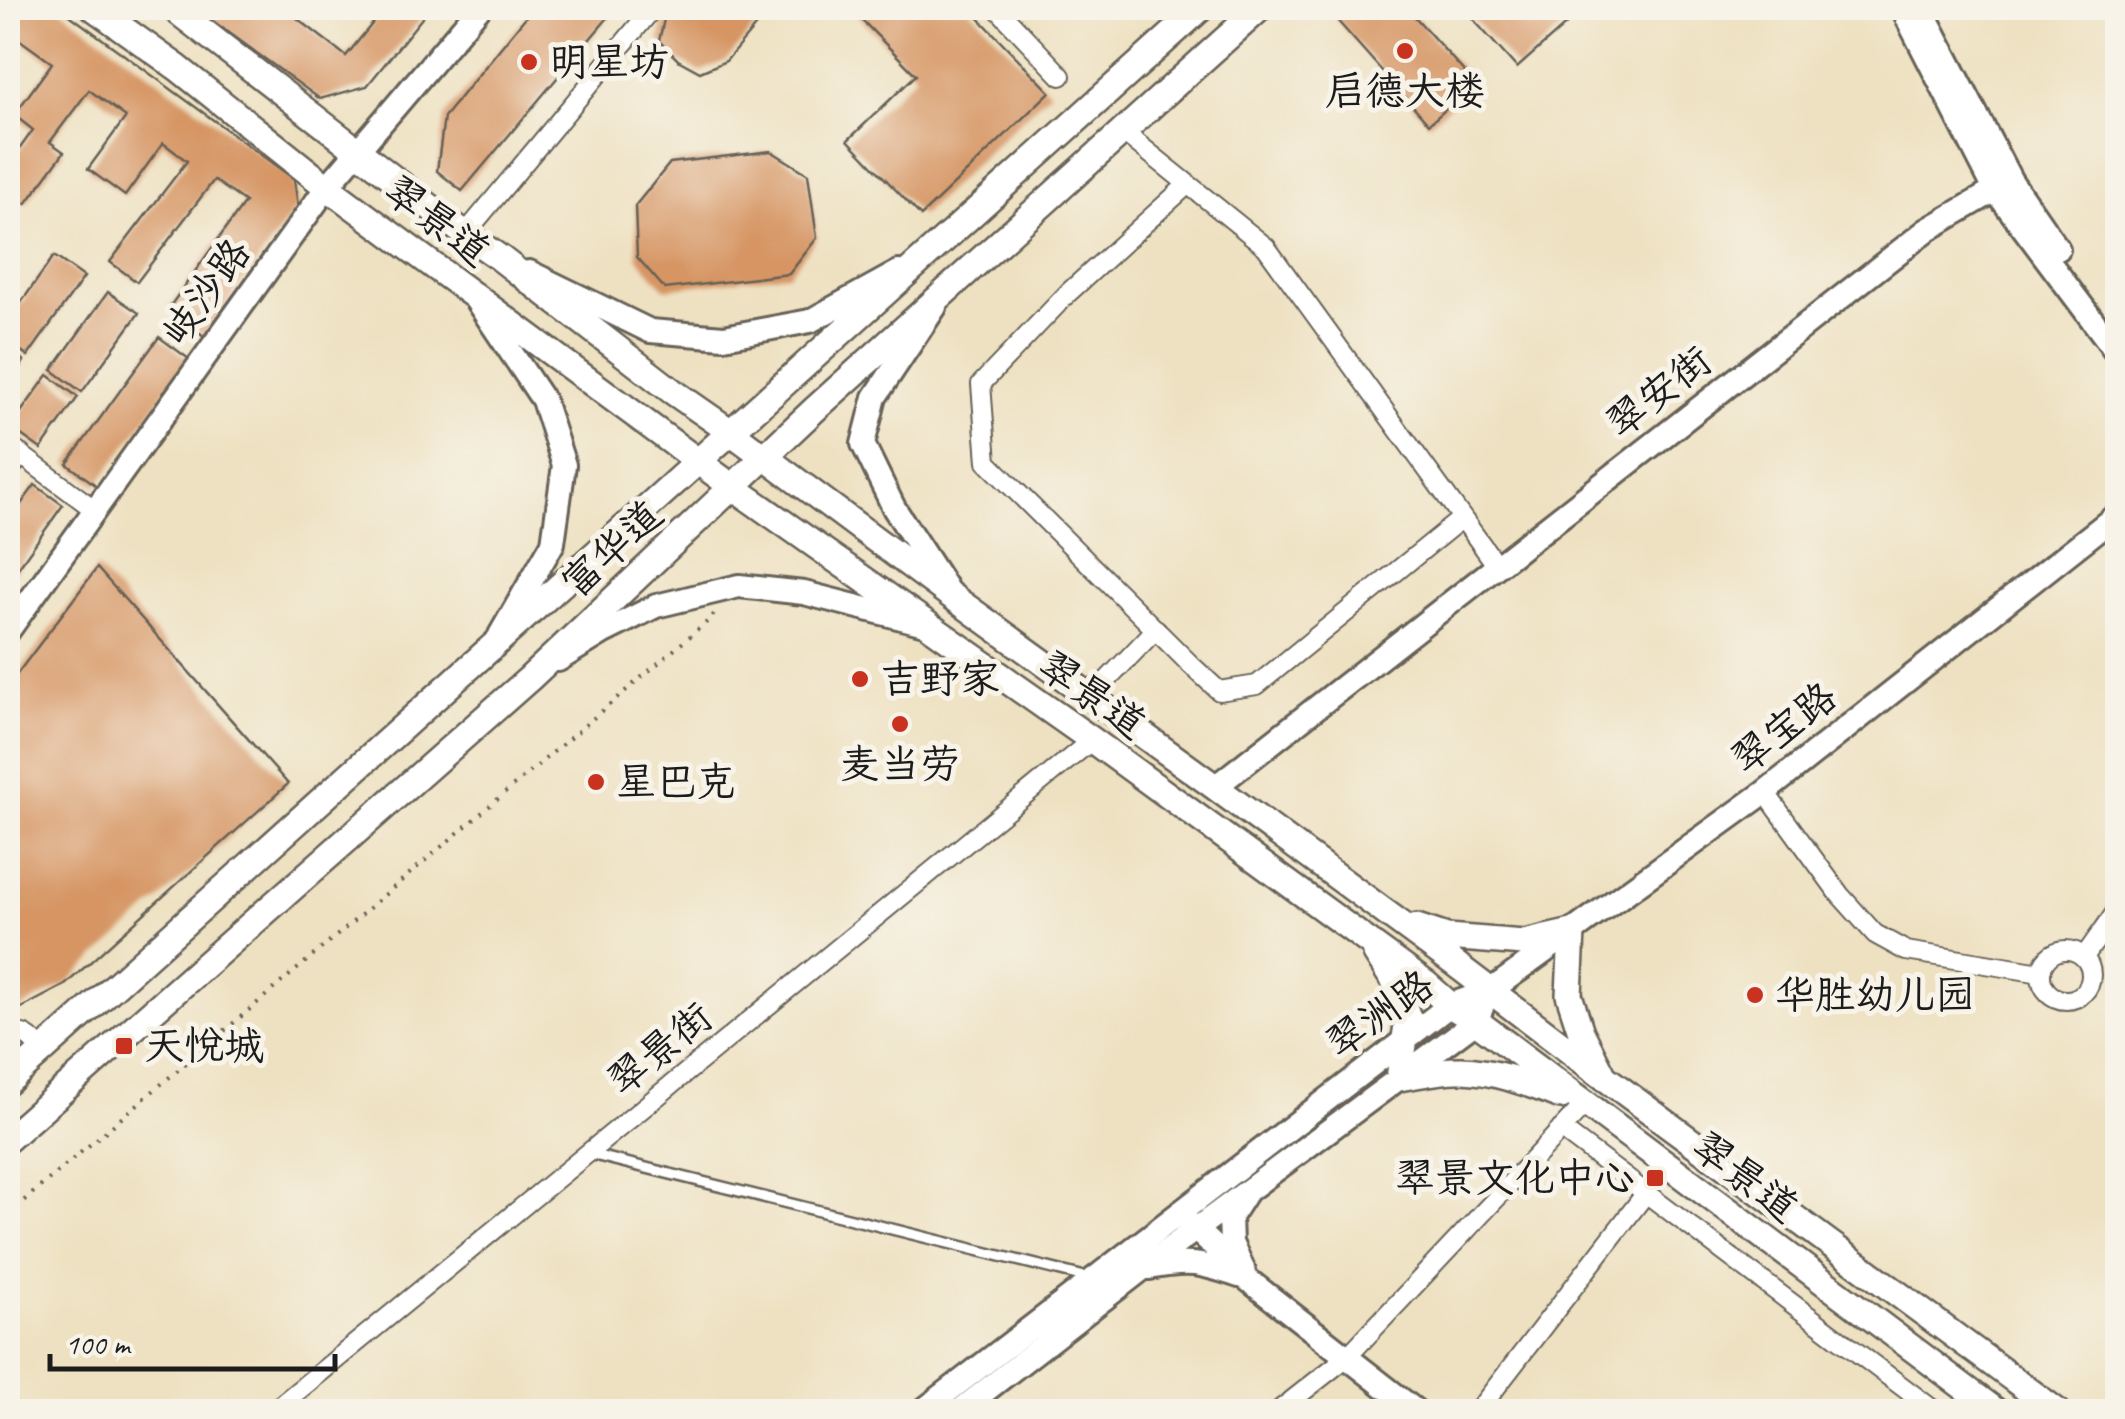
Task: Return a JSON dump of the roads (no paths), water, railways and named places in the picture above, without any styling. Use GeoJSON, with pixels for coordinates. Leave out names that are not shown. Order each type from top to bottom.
{"type":"FeatureCollection","features":[{"type":"Feature","properties":{"kind":"main road","name":"翠景道"},"geometry":{"type":"LineString","coordinates":[[94,8],[697,461],[1092,740],[1369,942],[1997,1412]]}},
{"type":"Feature","properties":{"kind":"main road","name":"翠景道"},"geometry":{"type":"LineString","coordinates":[[172,8],[672,391],[1215,787],[2058,1412]]}},
{"type":"Feature","properties":{"kind":"main road","name":"富华道"},"geometry":{"type":"LineString","coordinates":[[8,1082],[1201,8]]}},
{"type":"Feature","properties":{"kind":"main road","name":"富华道"},"geometry":{"type":"LineString","coordinates":[[8,1139],[530,678],[814,410],[1260,8]]}},
{"type":"Feature","properties":{"kind":"main road"},"geometry":{"type":"LineString","coordinates":[[1394,920],[1447,937],[1524,943],[1572,932],[1570,994],[1581,1032],[1604,1078]]}},
{"type":"Feature","properties":{"kind":"main road"},"geometry":{"type":"LineString","coordinates":[[1369,942],[1397,986],[1408,1018],[1399,1078],[1458,1070],[1484,1072],[1585,1104]]}},
{"type":"Feature","properties":{"kind":"street","name":"岐沙路"},"geometry":{"type":"LineString","coordinates":[[8,631],[328,187],[478,8]]}},
{"type":"Feature","properties":{"kind":"street"},"geometry":{"type":"LineString","coordinates":[[465,234],[653,8]]}},
{"type":"Feature","properties":{"kind":"street"},"geometry":{"type":"LineString","coordinates":[[997,8],[1061,76]]}},
{"type":"Feature","properties":{"kind":"street"},"geometry":{"type":"LineString","coordinates":[[1902,8],[2003,186],[2118,354]]}},
{"type":"Feature","properties":{"kind":"street"},"geometry":{"type":"LineString","coordinates":[[1922,8],[2003,186],[2118,328]]}},
{"type":"Feature","properties":{"kind":"street"},"geometry":{"type":"LineString","coordinates":[[1122,131],[1266,247],[1497,566]]}},
{"type":"Feature","properties":{"kind":"street"},"geometry":{"type":"LineString","coordinates":[[1188,184],[1068,294],[981,384],[987,462],[1219,691],[1257,684],[1462,518]]}},
{"type":"Feature","properties":{"kind":"street","name":"翠安街"},"geometry":{"type":"LineString","coordinates":[[1215,787],[1927,230],[2003,186]]}},
{"type":"Feature","properties":{"kind":"street"},"geometry":{"type":"LineString","coordinates":[[500,258],[650,331],[724,337],[810,321],[920,261]]}},
{"type":"Feature","properties":{"kind":"street"},"geometry":{"type":"LineString","coordinates":[[948,289],[875,398],[863,444],[894,508],[950,595]]}},
{"type":"Feature","properties":{"kind":"street"},"geometry":{"type":"LineString","coordinates":[[471,293],[543,400],[564,465],[553,543],[493,648]]}},
{"type":"Feature","properties":{"kind":"street"},"geometry":{"type":"LineString","coordinates":[[8,473],[14,450],[95,510]]}},
{"type":"Feature","properties":{"kind":"street","name":"翠宝路"},"geometry":{"type":"LineString","coordinates":[[1490,991],[1765,792],[2118,514]]}},
{"type":"Feature","properties":{"kind":"street"},"geometry":{"type":"LineString","coordinates":[[530,678],[602,633],[656,606],[739,586],[804,593],[925,624]]}},
{"type":"Feature","properties":{"kind":"street"},"geometry":{"type":"LineString","coordinates":[[1090,697],[1156,630]]}},
{"type":"Feature","properties":{"kind":"street","name":"翠景街"},"geometry":{"type":"LineString","coordinates":[[272,1412],[1092,740]]}},
{"type":"Feature","properties":{"kind":"street"},"geometry":{"type":"LineString","coordinates":[[1765,792],[1874,934],[1906,950],[2041,973]]}},
{"type":"Feature","properties":{"kind":"street"},"geometry":{"type":"LineString","coordinates":[[2084,957],[2118,908]]}},
{"type":"Feature","properties":{"kind":"street"},"geometry":{"type":"LineString","coordinates":[[2069,950],[2089,964],[2090,980],[2088,988],[2066,1000],[2050,995],[2041,973],[2054,953],[2069,950]]}},
{"type":"Feature","properties":{"kind":"street","name":"翠洲路"},"geometry":{"type":"LineString","coordinates":[[921,1412],[1450,1005],[1490,991]]}},
{"type":"Feature","properties":{"kind":"street","name":"翠洲路"},"geometry":{"type":"LineString","coordinates":[[958,1412],[1141,1270],[1476,1021],[1490,991]]}},
{"type":"Feature","properties":{"kind":"street"},"geometry":{"type":"LineString","coordinates":[[8,1039],[12,1034],[22,1033],[42,1051]]}},
{"type":"Feature","properties":{"kind":"street"},"geometry":{"type":"LineString","coordinates":[[1277,1412],[1347,1357],[1585,1104]]}},
{"type":"Feature","properties":{"kind":"street"},"geometry":{"type":"LineString","coordinates":[[1561,1129],[1936,1412]]}},
{"type":"Feature","properties":{"kind":"street"},"geometry":{"type":"LineString","coordinates":[[1246,1191],[1230,1218],[1231,1243],[1247,1279]]}},
{"type":"Feature","properties":{"kind":"street"},"geometry":{"type":"LineString","coordinates":[[1478,1412],[1646,1193]]}},
{"type":"Feature","properties":{"kind":"street"},"geometry":{"type":"LineString","coordinates":[[1179,1212],[1247,1279],[1417,1412]]}},
{"type":"Feature","properties":{"kind":"street"},"geometry":{"type":"LineString","coordinates":[[1141,1270],[1174,1263],[1202,1263],[1247,1279]]}},
{"type":"Feature","properties":{"kind":"lane"},"geometry":{"type":"LineString","coordinates":[[588,1153],[1092,1279]]}},
{"type":"Feature","properties":{"kind":"place","name":"启德大楼"},"geometry":{"type":"Point","coordinates":[1405,51]}},
{"type":"Feature","properties":{"kind":"place","name":"明星坊"},"geometry":{"type":"Point","coordinates":[529,62]}},
{"type":"Feature","properties":{"kind":"place","name":"吉野家"},"geometry":{"type":"Point","coordinates":[860,679]}},
{"type":"Feature","properties":{"kind":"place","name":"麦当劳"},"geometry":{"type":"Point","coordinates":[900,724]}},
{"type":"Feature","properties":{"kind":"place","name":"星巴克"},"geometry":{"type":"Point","coordinates":[596,782]}},
{"type":"Feature","properties":{"kind":"place","name":"华胜幼儿园"},"geometry":{"type":"Point","coordinates":[1755,995]}},
{"type":"Feature","properties":{"kind":"place","name":"天悦城"},"geometry":{"type":"Point","coordinates":[124,1046]}},
{"type":"Feature","properties":{"kind":"place","name":"翠景文化中心"},"geometry":{"type":"Point","coordinates":[1655,1178]}}]}
